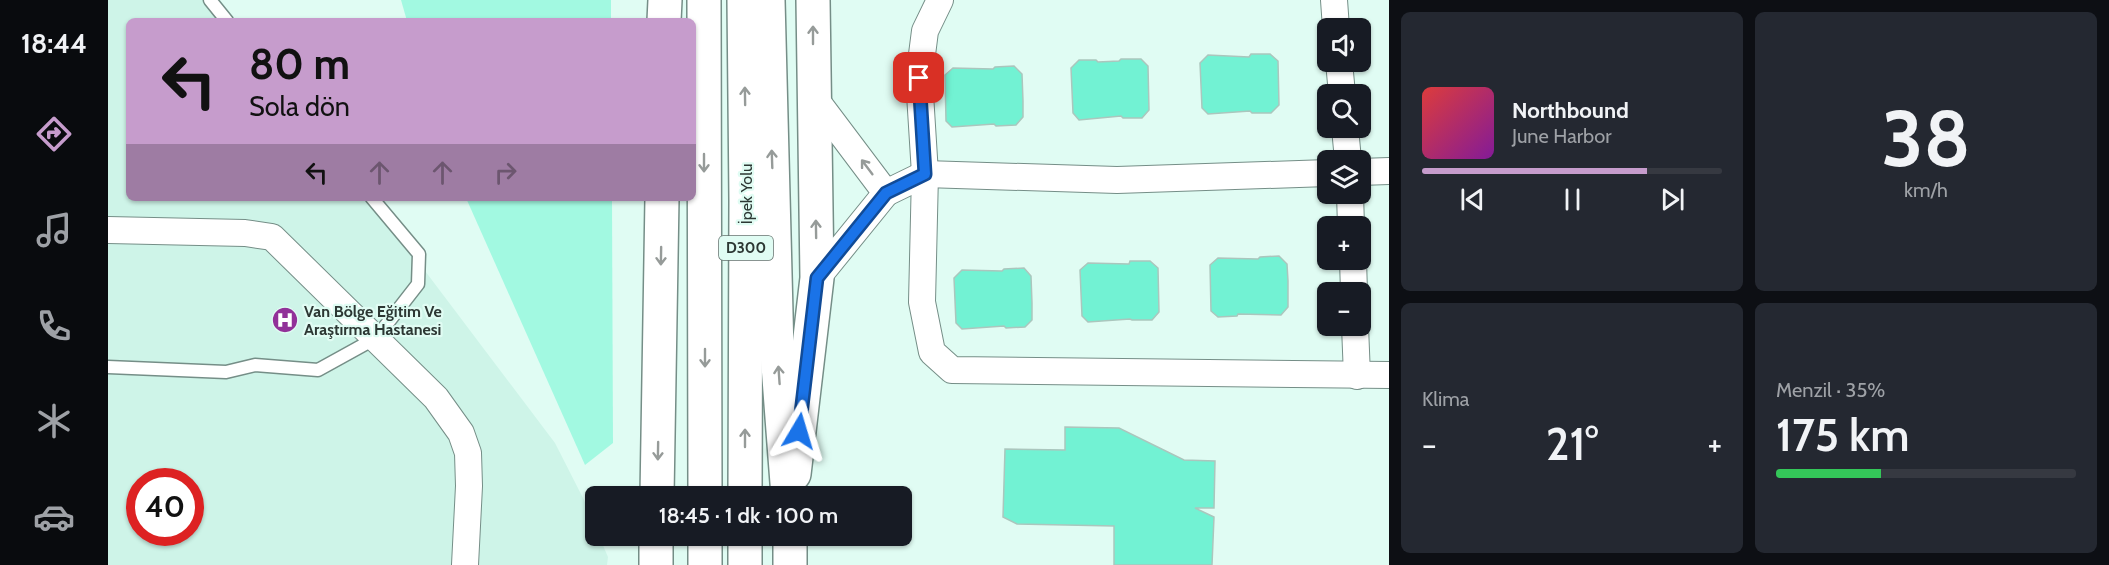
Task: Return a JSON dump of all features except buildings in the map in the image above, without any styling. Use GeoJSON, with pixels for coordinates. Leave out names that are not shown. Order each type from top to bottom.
{"type":"FeatureCollection","features":[{"type":"Feature","properties":{"kind":"main road"},"geometry":{"type":"LineString","coordinates":[[664,18],[665,0]]}},
{"type":"Feature","properties":{"kind":"main road","name":"D300"},"geometry":{"type":"LineString","coordinates":[[704,0],[705,486]]}},
{"type":"Feature","properties":{"kind":"main road","name":"İpek Yolu"},"geometry":{"type":"LineString","coordinates":[[744,0],[745,486]]}},
{"type":"Feature","properties":{"kind":"main road"},"geometry":{"type":"LineString","coordinates":[[768,0],[777,352],[788,486]]}},
{"type":"Feature","properties":{"kind":"main road"},"geometry":{"type":"LineString","coordinates":[[790,486],[817,278],[813,0]]}},
{"type":"Feature","properties":{"kind":"main road"},"geometry":{"type":"LineString","coordinates":[[657,486],[662,201]]}},
{"type":"Feature","properties":{"kind":"main road"},"geometry":{"type":"LineString","coordinates":[[656,546],[656,565]]}},
{"type":"Feature","properties":{"kind":"main road"},"geometry":{"type":"LineString","coordinates":[[705,546],[705,565]]}},
{"type":"Feature","properties":{"kind":"main road"},"geometry":{"type":"LineString","coordinates":[[745,546],[745,565]]}},
{"type":"Feature","properties":{"kind":"main road"},"geometry":{"type":"LineString","coordinates":[[790,546],[790,565]]}},
{"type":"Feature","properties":{"kind":"street"},"geometry":{"type":"LineString","coordinates":[[940,0],[925,31],[919,78],[925,174],[922,302],[932,352],[952,370],[1389,375]]}},
{"type":"Feature","properties":{"kind":"street"},"geometry":{"type":"LineString","coordinates":[[1334,0],[1335,18]]}},
{"type":"Feature","properties":{"kind":"street"},"geometry":{"type":"LineString","coordinates":[[813,96],[886,193]]}},
{"type":"Feature","properties":{"kind":"street"},"geometry":{"type":"LineString","coordinates":[[1371,172],[1389,171]]}},
{"type":"Feature","properties":{"kind":"street"},"geometry":{"type":"LineString","coordinates":[[817,278],[886,193],[925,174],[1117,180],[1317,173]]}},
{"type":"Feature","properties":{"kind":"street"},"geometry":{"type":"LineString","coordinates":[[108,230],[245,233],[272,237],[436,398],[461,433],[468,453],[469,486],[465,565]]}},
{"type":"Feature","properties":{"kind":"street"},"geometry":{"type":"LineString","coordinates":[[1355,336],[1357,376]]}},
{"type":"Feature","properties":{"kind":"lane"},"geometry":{"type":"LineString","coordinates":[[210,0],[225,18]]}},
{"type":"Feature","properties":{"kind":"lane"},"geometry":{"type":"LineString","coordinates":[[108,367],[226,372],[255,365],[318,370],[376,338],[418,284],[419,255],[374,201]]}},
{"type":"Feature","properties":{"kind":"shaded area","name":"Van Bölge Eğitim Ve Araştırma Hastanesi"},"geometry":{"type":"Polygon","coordinates":[[[108,0],[220,0],[234,18],[126,18],[126,201],[372,201],[555,443],[585,503],[585,546],[603,546],[608,557],[607,565],[108,565],[108,0]]]}},
{"type":"Feature","properties":{"kind":"green space"},"geometry":{"type":"Polygon","coordinates":[[[401,0],[611,0],[611,18],[406,18],[401,0]]]}},
{"type":"Feature","properties":{"kind":"green space"},"geometry":{"type":"Polygon","coordinates":[[[467,201],[612,201],[613,443],[585,465],[467,201]]]}},
{"type":"Feature","properties":{"kind":"place","name":"Van Bölge Eğitim Ve Araştırma Hastanesi"},"geometry":{"type":"Point","coordinates":[285,320]}},
{"type":"Feature","properties":{"kind":"route"},"geometry":{"type":"LineString","coordinates":[[799,431],[817,278],[886,193],[925,174],[919,78]]}}]}
